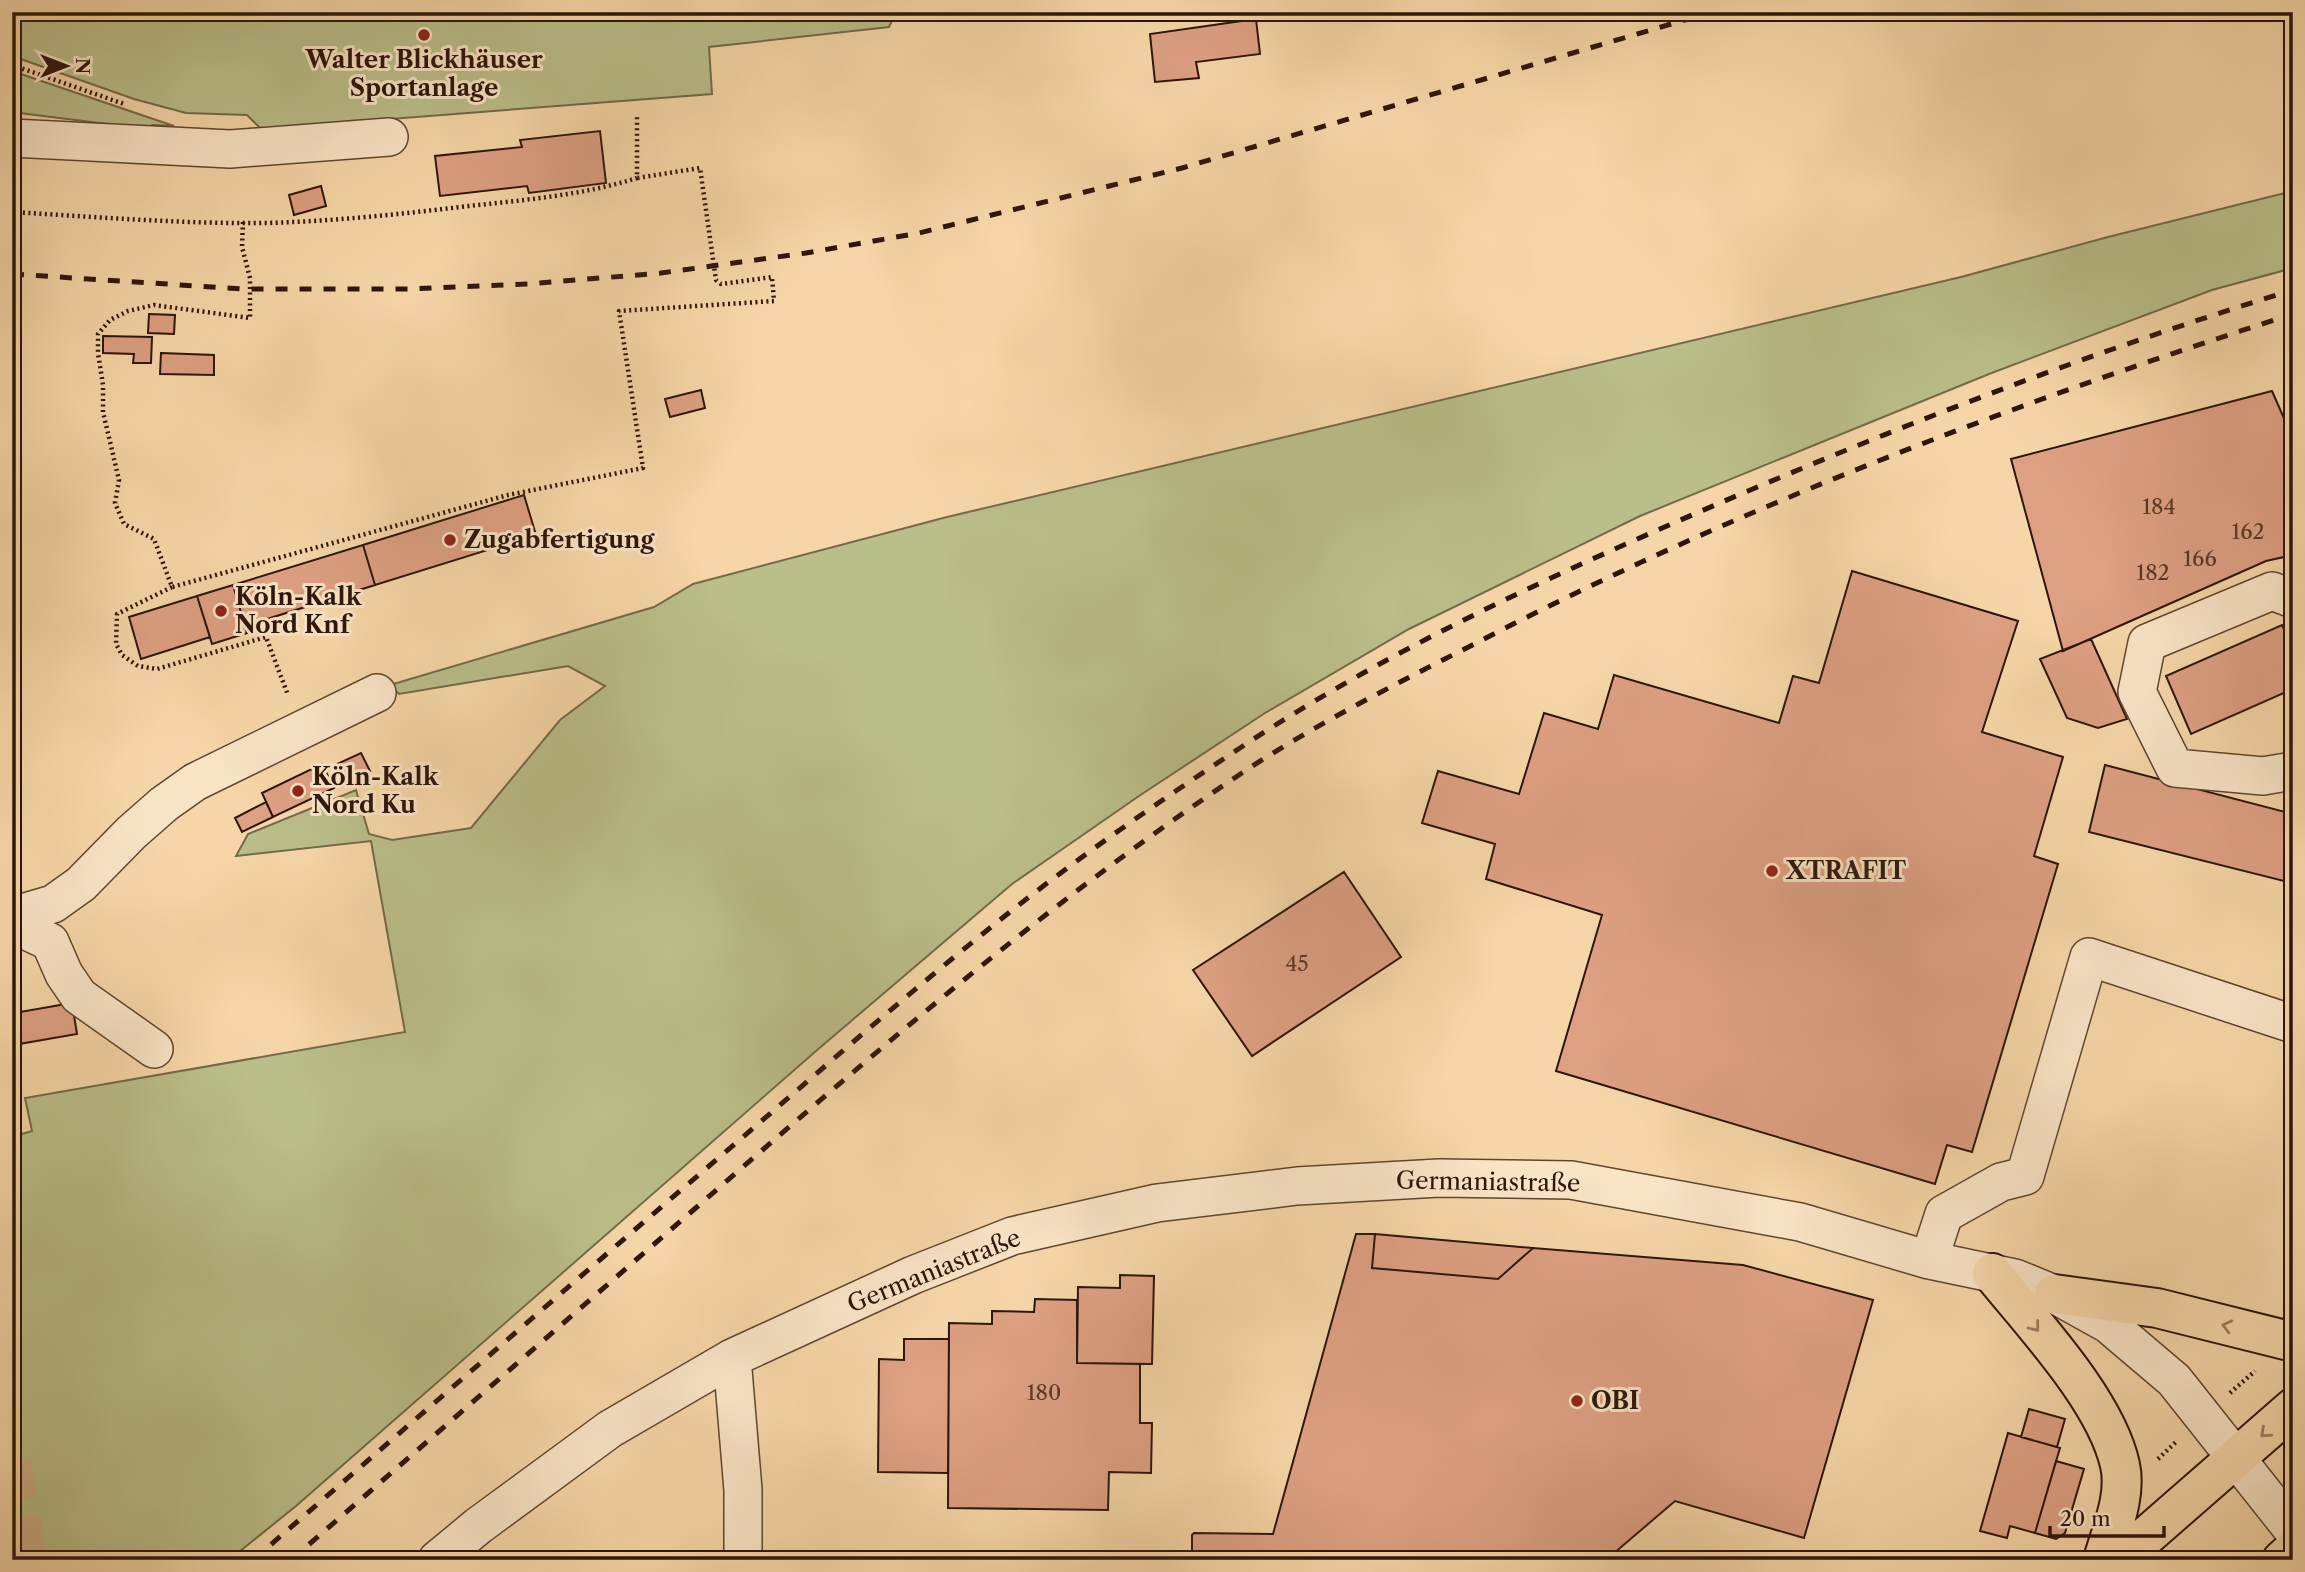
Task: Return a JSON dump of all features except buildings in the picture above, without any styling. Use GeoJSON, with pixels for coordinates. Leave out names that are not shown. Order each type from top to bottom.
{"type":"FeatureCollection","features":[{"type":"Feature","properties":{"kind":"main road"},"geometry":{"type":"LineString","coordinates":[[1992,1273],[2099,1410],[2120,1466],[2120,1501],[2085,1555]]}},
{"type":"Feature","properties":{"kind":"main road"},"geometry":{"type":"LineString","coordinates":[[2054,1294],[2157,1308],[2291,1342]]}},
{"type":"Feature","properties":{"kind":"main road"},"geometry":{"type":"LineString","coordinates":[[2119,1560],[2293,1408]]}},
{"type":"Feature","properties":{"kind":"main road"},"geometry":{"type":"LineString","coordinates":[[2282,1560],[2293,1550]]}},
{"type":"Feature","properties":{"kind":"street"},"geometry":{"type":"LineString","coordinates":[[12,138],[230,149],[388,137]]}},
{"type":"Feature","properties":{"kind":"street"},"geometry":{"type":"LineString","coordinates":[[2293,599],[2272,592],[2147,643],[2137,692],[2175,768],[2263,776],[2293,771]]}},
{"type":"Feature","properties":{"kind":"street"},"geometry":{"type":"LineString","coordinates":[[12,916],[53,904],[81,884],[131,833],[164,804],[195,782],[376,694]]}},
{"type":"Feature","properties":{"kind":"street"},"geometry":{"type":"LineString","coordinates":[[12,924],[50,942],[64,974],[79,996],[153,1049]]}},
{"type":"Feature","properties":{"kind":"street"},"geometry":{"type":"LineString","coordinates":[[1929,1260],[1944,1214],[2001,1182],[2025,1176],[2089,957],[2293,1024]]}},
{"type":"Feature","properties":{"kind":"street","name":"Germaniastraße"},"geometry":{"type":"LineString","coordinates":[[437,1560],[478,1526],[610,1429],[733,1358],[913,1275],[1013,1237],[1157,1203],[1297,1186],[1439,1178],[1570,1180],[1800,1222],[1929,1260],[2015,1278],[2054,1294],[2108,1325],[2174,1380],[2293,1530]]}},
{"type":"Feature","properties":{"kind":"street"},"geometry":{"type":"LineString","coordinates":[[733,1358],[743,1490],[743,1560]]}},
{"type":"Feature","properties":{"kind":"path"},"geometry":{"type":"LineString","coordinates":[[637,116],[637,178]]}},
{"type":"Feature","properties":{"kind":"path"},"geometry":{"type":"LineString","coordinates":[[12,212],[268,223],[397,214],[515,201],[610,187],[637,178],[700,168],[716,280],[721,284],[772,277],[774,301],[619,311],[643,468],[508,495],[172,587],[117,614],[116,644],[122,656],[138,666],[157,670],[266,638],[302,730]]}},
{"type":"Feature","properties":{"kind":"path"},"geometry":{"type":"LineString","coordinates":[[172,587],[154,539],[124,524],[115,503],[119,480],[103,412],[98,334],[110,320],[128,311],[154,305],[250,318],[250,278],[242,247],[243,222]]}},
{"type":"Feature","properties":{"kind":"path"},"geometry":{"type":"LineString","coordinates":[[2120,1482],[2136,1480],[2204,1416],[2291,1342]]}},
{"type":"Feature","properties":{"kind":"path"},"geometry":{"type":"LineString","coordinates":[[2051,1560],[2085,1555]]}},
{"type":"Feature","properties":{"kind":"green space"},"geometry":{"type":"Polygon","coordinates":[[[12,12],[896,12],[889,27],[709,47],[712,94],[261,129],[247,115],[186,113],[134,99],[12,56],[12,12]]]}},
{"type":"Feature","properties":{"kind":"green space"},"geometry":{"type":"Polygon","coordinates":[[[12,71],[174,126],[152,125],[147,129],[12,112],[12,71]]]}},
{"type":"Feature","properties":{"kind":"green space"},"geometry":{"type":"Polygon","coordinates":[[[2293,191],[2293,268],[2212,290],[1989,374],[1640,516],[1409,629],[1265,713],[1139,796],[1012,884],[816,1051],[296,1506],[229,1560],[12,1560],[12,1137],[32,1131],[25,1098],[405,1032],[371,841],[236,856],[248,834],[356,790],[369,834],[392,840],[471,828],[560,720],[605,686],[568,666],[399,694],[390,685],[654,607],[693,584],[947,517],[1961,277],[2293,191]]]}},
{"type":"Feature","properties":{"kind":"tunnel"},"geometry":{"type":"LineString","coordinates":[[12,1462],[28,1560]]}},
{"type":"Feature","properties":{"kind":"railway"},"geometry":{"type":"LineString","coordinates":[[12,274],[243,289],[410,289],[528,284],[661,273],[806,253],[919,233],[1182,168],[1712,12]]}},
{"type":"Feature","properties":{"kind":"railway"},"geometry":{"type":"LineString","coordinates":[[253,1560],[833,1059],[985,932],[1112,836],[1297,712],[1352,679],[1465,619],[1640,538],[1772,481],[2067,365],[2293,290]]}},
{"type":"Feature","properties":{"kind":"railway"},"geometry":{"type":"LineString","coordinates":[[291,1560],[765,1148],[967,977],[1036,922],[1178,817],[1279,749],[1394,685],[1580,591],[1779,501],[1983,421],[2293,314]]}},
{"type":"Feature","properties":{"kind":"place","name":"Walter Blickhäuser Sportanlage"},"geometry":{"type":"Point","coordinates":[424,35]}},
{"type":"Feature","properties":{"kind":"place","name":"Zugabfertigung"},"geometry":{"type":"Point","coordinates":[450,540]}},
{"type":"Feature","properties":{"kind":"place","name":"Köln-Kalk Nord Knf"},"geometry":{"type":"Point","coordinates":[221,611]}},
{"type":"Feature","properties":{"kind":"place","name":"Köln-Kalk Nord Ku"},"geometry":{"type":"Point","coordinates":[298,791]}},
{"type":"Feature","properties":{"kind":"place","name":"XTRAFIT"},"geometry":{"type":"Point","coordinates":[1772,871]}},
{"type":"Feature","properties":{"kind":"place","name":"OBI"},"geometry":{"type":"Point","coordinates":[1577,1401]}}]}
